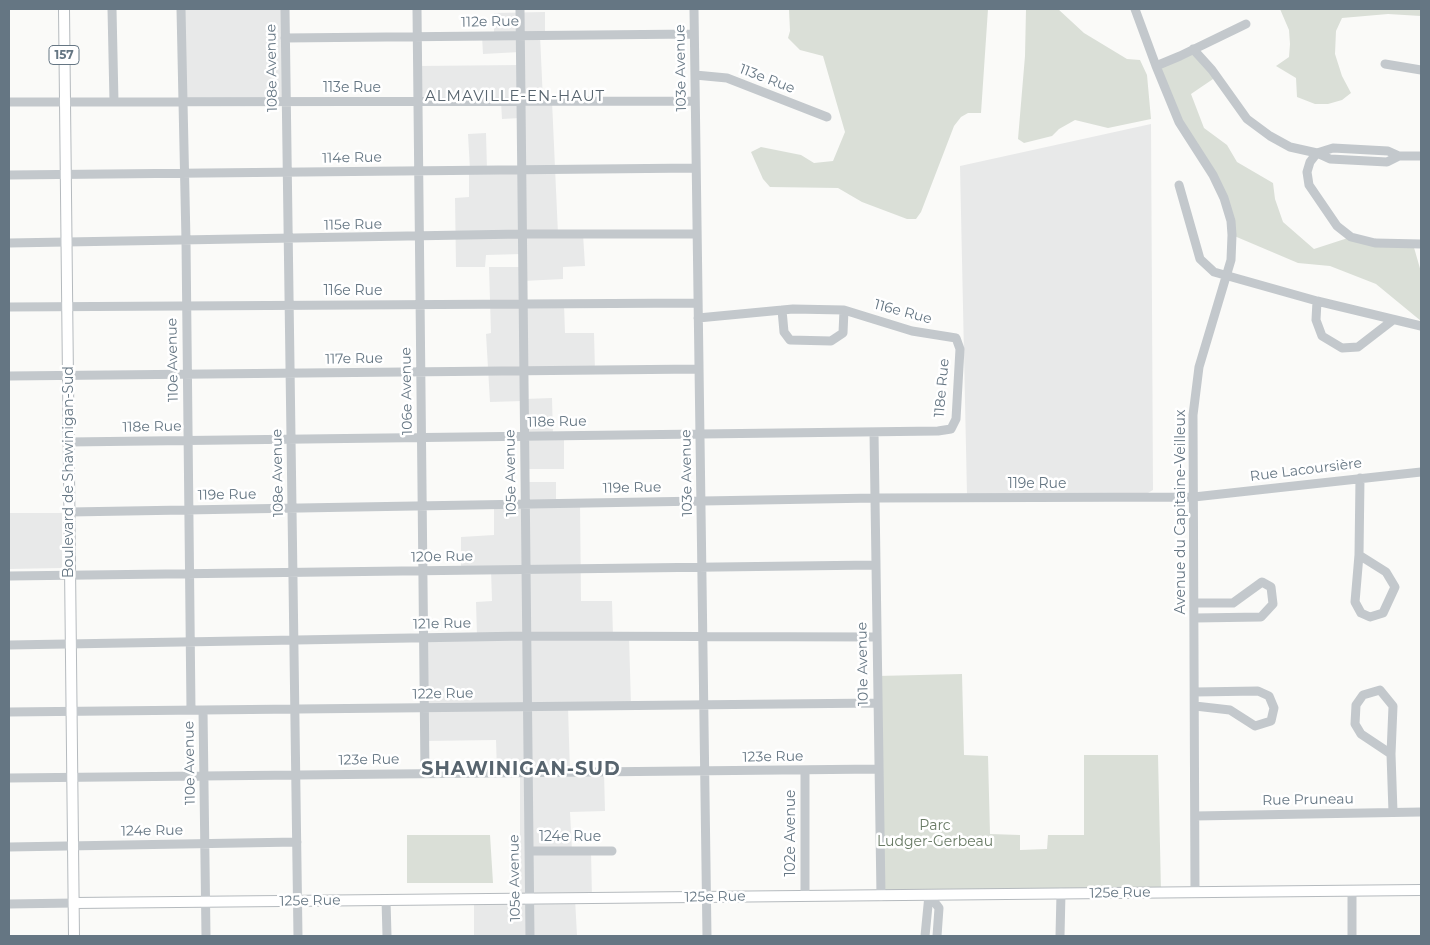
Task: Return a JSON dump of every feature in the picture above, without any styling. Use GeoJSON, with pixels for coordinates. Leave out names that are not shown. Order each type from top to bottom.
{"type":"FeatureCollection","features":[{"type":"Feature","properties":{"kind":"main road","name":"Boulevard de Shawinigan-Sud"},"geometry":{"type":"LineString","coordinates":[[64,9],[74,936]]}},
{"type":"Feature","properties":{"kind":"main road","name":"125e Rue"},"geometry":{"type":"LineString","coordinates":[[74,903],[1421,890]]}},
{"type":"Feature","properties":{"kind":"street"},"geometry":{"type":"LineString","coordinates":[[112,9],[114,102]]}},
{"type":"Feature","properties":{"kind":"street","name":"110e Avenue"},"geometry":{"type":"LineString","coordinates":[[181,9],[186,241],[191,710]]}},
{"type":"Feature","properties":{"kind":"street","name":"108e Avenue"},"geometry":{"type":"LineString","coordinates":[[285,9],[298,936]]}},
{"type":"Feature","properties":{"kind":"street","name":"106e Avenue"},"geometry":{"type":"LineString","coordinates":[[417,9],[425,773]]}},
{"type":"Feature","properties":{"kind":"street","name":"105e Avenue"},"geometry":{"type":"LineString","coordinates":[[520,9],[530,936]]}},
{"type":"Feature","properties":{"kind":"street","name":"103e Avenue"},"geometry":{"type":"LineString","coordinates":[[694,9],[707,936]]}},
{"type":"Feature","properties":{"kind":"street","name":"Avenue du Capitaine-Veilleux"},"geometry":{"type":"LineString","coordinates":[[1135,9],[1179,122],[1213,175],[1224,198],[1231,220],[1233,244],[1228,276],[1199,367],[1193,416],[1195,892]]}},
{"type":"Feature","properties":{"kind":"street"},"geometry":{"type":"LineString","coordinates":[[1156,66],[1246,24]]}},
{"type":"Feature","properties":{"kind":"street","name":"112e Rue"},"geometry":{"type":"LineString","coordinates":[[285,38],[694,34]]}},
{"type":"Feature","properties":{"kind":"street"},"geometry":{"type":"LineString","coordinates":[[1193,50],[1212,70],[1247,119],[1270,136],[1290,147],[1317,153],[1333,148],[1388,151],[1399,156],[1421,156]]}},
{"type":"Feature","properties":{"kind":"street"},"geometry":{"type":"LineString","coordinates":[[1384,64],[1421,70]]}},
{"type":"Feature","properties":{"kind":"street","name":"113e Rue"},"geometry":{"type":"LineString","coordinates":[[695,75],[727,78],[827,117]]}},
{"type":"Feature","properties":{"kind":"street","name":"113e Rue"},"geometry":{"type":"LineString","coordinates":[[9,102],[695,101]]}},
{"type":"Feature","properties":{"kind":"street"},"geometry":{"type":"LineString","coordinates":[[1317,153],[1310,162],[1307,172],[1309,185],[1337,226],[1351,237],[1375,244],[1421,244]]}},
{"type":"Feature","properties":{"kind":"street","name":"114e Rue"},"geometry":{"type":"LineString","coordinates":[[9,175],[696,168]]}},
{"type":"Feature","properties":{"kind":"street"},"geometry":{"type":"LineString","coordinates":[[1179,185],[1200,259],[1214,272],[1317,301],[1421,326]]}},
{"type":"Feature","properties":{"kind":"street","name":"115e Rue"},"geometry":{"type":"LineString","coordinates":[[9,244],[420,238],[522,234],[697,234]]}},
{"type":"Feature","properties":{"kind":"street"},"geometry":{"type":"LineString","coordinates":[[1317,301],[1316,320],[1322,336],[1342,348],[1358,347],[1393,320]]}},
{"type":"Feature","properties":{"kind":"street","name":"116e Rue"},"geometry":{"type":"LineString","coordinates":[[9,307],[698,303]]}},
{"type":"Feature","properties":{"kind":"street"},"geometry":{"type":"LineString","coordinates":[[782,310],[784,332],[790,340],[831,342],[843,333],[844,310]]}},
{"type":"Feature","properties":{"kind":"street","name":"116e Rue"},"geometry":{"type":"LineString","coordinates":[[698,318],[782,310],[844,310],[912,331],[956,338]]}},
{"type":"Feature","properties":{"kind":"street","name":"118e Rue"},"geometry":{"type":"LineString","coordinates":[[69,442],[938,431],[951,429],[956,418],[960,349],[956,338]]}},
{"type":"Feature","properties":{"kind":"street","name":"117e Rue"},"geometry":{"type":"LineString","coordinates":[[9,376],[699,369]]}},
{"type":"Feature","properties":{"kind":"street","name":"101e Avenue"},"geometry":{"type":"LineString","coordinates":[[874,432],[880,896]]}},
{"type":"Feature","properties":{"kind":"street","name":"Rue Lacoursière"},"geometry":{"type":"LineString","coordinates":[[1194,497],[1421,472]]}},
{"type":"Feature","properties":{"kind":"street"},"geometry":{"type":"LineString","coordinates":[[1359,555],[1386,572],[1395,587],[1383,613],[1370,617],[1361,613],[1355,602],[1359,555],[1360,478]]}},
{"type":"Feature","properties":{"kind":"street","name":"119e Rue"},"geometry":{"type":"LineString","coordinates":[[70,512],[875,498],[1194,497]]}},
{"type":"Feature","properties":{"kind":"street","name":"120e Rue"},"geometry":{"type":"LineString","coordinates":[[9,576],[875,565]]}},
{"type":"Feature","properties":{"kind":"street"},"geometry":{"type":"LineString","coordinates":[[1194,604],[1234,603],[1262,582],[1270,586],[1273,604],[1261,617],[1195,618]]}},
{"type":"Feature","properties":{"kind":"street","name":"121e Rue"},"geometry":{"type":"LineString","coordinates":[[9,645],[526,636],[877,637]]}},
{"type":"Feature","properties":{"kind":"street"},"geometry":{"type":"LineString","coordinates":[[1391,754],[1361,734],[1355,724],[1356,704],[1363,695],[1380,690],[1393,706],[1391,754],[1393,812]]}},
{"type":"Feature","properties":{"kind":"street"},"geometry":{"type":"LineString","coordinates":[[1195,692],[1258,691],[1268,696],[1274,708],[1271,721],[1256,726],[1230,710],[1195,706]]}},
{"type":"Feature","properties":{"kind":"street","name":"122e Rue"},"geometry":{"type":"LineString","coordinates":[[9,712],[878,703]]}},
{"type":"Feature","properties":{"kind":"street","name":"110e Avenue"},"geometry":{"type":"LineString","coordinates":[[203,710],[206,936]]}},
{"type":"Feature","properties":{"kind":"street","name":"123e Rue"},"geometry":{"type":"LineString","coordinates":[[9,778],[879,770]]}},
{"type":"Feature","properties":{"kind":"street","name":"102e Avenue"},"geometry":{"type":"LineString","coordinates":[[805,771],[805,896]]}},
{"type":"Feature","properties":{"kind":"street","name":"Rue Pruneau"},"geometry":{"type":"LineString","coordinates":[[1195,816],[1421,812]]}},
{"type":"Feature","properties":{"kind":"street","name":"124e Rue"},"geometry":{"type":"LineString","coordinates":[[9,848],[296,842]]}},
{"type":"Feature","properties":{"kind":"street","name":"124e Rue"},"geometry":{"type":"LineString","coordinates":[[529,851],[612,852]]}},
{"type":"Feature","properties":{"kind":"street"},"geometry":{"type":"LineString","coordinates":[[1352,891],[1352,936]]}},
{"type":"Feature","properties":{"kind":"street"},"geometry":{"type":"LineString","coordinates":[[1060,936],[1061,894]]}},
{"type":"Feature","properties":{"kind":"street"},"geometry":{"type":"LineString","coordinates":[[925,936],[929,895]]}},
{"type":"Feature","properties":{"kind":"street"},"geometry":{"type":"LineString","coordinates":[[929,895],[939,908],[937,936]]}},
{"type":"Feature","properties":{"kind":"street"},"geometry":{"type":"LineString","coordinates":[[386,900],[387,936]]}},
{"type":"Feature","properties":{"kind":"street","name":"125e Rue"},"geometry":{"type":"LineString","coordinates":[[9,904],[74,903]]}},
{"type":"Feature","properties":{"kind":"shaded area"},"geometry":{"type":"Polygon","coordinates":[[[181,9],[285,9],[286,101],[182,102],[181,9]]]}},
{"type":"Feature","properties":{"kind":"shaded area"},"geometry":{"type":"Polygon","coordinates":[[[545,12],[545,35],[540,35],[543,101],[552,101],[558,234],[583,234],[585,266],[563,267],[563,279],[523,281],[523,304],[564,304],[565,333],[594,333],[595,371],[524,371],[524,399],[552,398],[553,436],[564,436],[564,469],[528,469],[529,482],[556,482],[556,503],[580,503],[581,601],[612,601],[613,636],[629,636],[631,706],[568,707],[570,773],[604,772],[605,811],[570,812],[572,851],[591,851],[592,898],[575,898],[577,936],[474,936],[474,899],[520,897],[520,776],[497,772],[496,740],[425,741],[424,638],[477,637],[476,602],[492,601],[491,570],[461,571],[461,537],[494,535],[494,504],[525,504],[523,401],[490,402],[486,334],[491,333],[489,267],[522,267],[522,254],[486,255],[485,267],[456,267],[455,198],[469,197],[468,134],[486,133],[487,170],[521,170],[520,118],[502,119],[501,102],[418,101],[418,66],[520,65],[520,52],[483,54],[482,36],[494,35],[494,13],[545,12]]]}},
{"type":"Feature","properties":{"kind":"shaded area"},"geometry":{"type":"Polygon","coordinates":[[[1151,124],[1153,490],[1141,497],[967,495],[960,166],[1151,124]]]}},
{"type":"Feature","properties":{"kind":"shaded area"},"geometry":{"type":"Polygon","coordinates":[[[9,513],[62,513],[62,568],[9,569],[9,513]]]}},
{"type":"Feature","properties":{"kind":"green space"},"geometry":{"type":"Polygon","coordinates":[[[789,9],[988,9],[981,113],[968,113],[961,117],[954,126],[921,212],[916,219],[907,219],[862,202],[838,188],[770,187],[763,179],[751,152],[761,147],[801,155],[814,163],[833,161],[845,132],[823,56],[800,50],[788,38],[790,31],[789,9]]]}},
{"type":"Feature","properties":{"kind":"green space"},"geometry":{"type":"Polygon","coordinates":[[[1026,9],[1058,9],[1084,33],[1127,59],[1140,60],[1147,75],[1151,119],[1108,128],[1075,120],[1059,129],[1052,136],[1024,143],[1018,139],[1025,56],[1026,9]]]}},
{"type":"Feature","properties":{"kind":"green space"},"geometry":{"type":"Polygon","coordinates":[[[1280,9],[1421,9],[1421,16],[1388,14],[1342,18],[1336,31],[1335,54],[1342,76],[1351,93],[1342,100],[1328,104],[1315,104],[1297,97],[1296,78],[1276,66],[1289,57],[1290,44],[1289,30],[1280,9]]]}},
{"type":"Feature","properties":{"kind":"green space"},"geometry":{"type":"Polygon","coordinates":[[[1193,49],[1216,77],[1191,94],[1204,128],[1227,145],[1237,162],[1273,183],[1275,199],[1283,222],[1314,249],[1351,237],[1413,244],[1421,272],[1421,321],[1376,284],[1330,266],[1298,263],[1232,235],[1228,209],[1190,140],[1156,66],[1193,49]]]}},
{"type":"Feature","properties":{"kind":"green space","name":"Parc Ludger-Gerbeau"},"geometry":{"type":"Polygon","coordinates":[[[962,674],[964,755],[988,756],[990,834],[1020,835],[1020,850],[1047,849],[1048,835],[1084,835],[1084,755],[1158,755],[1161,892],[881,896],[877,676],[962,674]]]}},
{"type":"Feature","properties":{"kind":"green space"},"geometry":{"type":"Polygon","coordinates":[[[407,835],[490,835],[493,883],[407,883],[407,835]]]}},
{"type":"Feature","properties":{"kind":"district","name":"ALMAVILLE-EN-HAUT"},"geometry":{"type":"Point","coordinates":[515,97]}},
{"type":"Feature","properties":{"kind":"district","name":"SHAWINIGAN-SUD"},"geometry":{"type":"Point","coordinates":[521,769]}}]}
